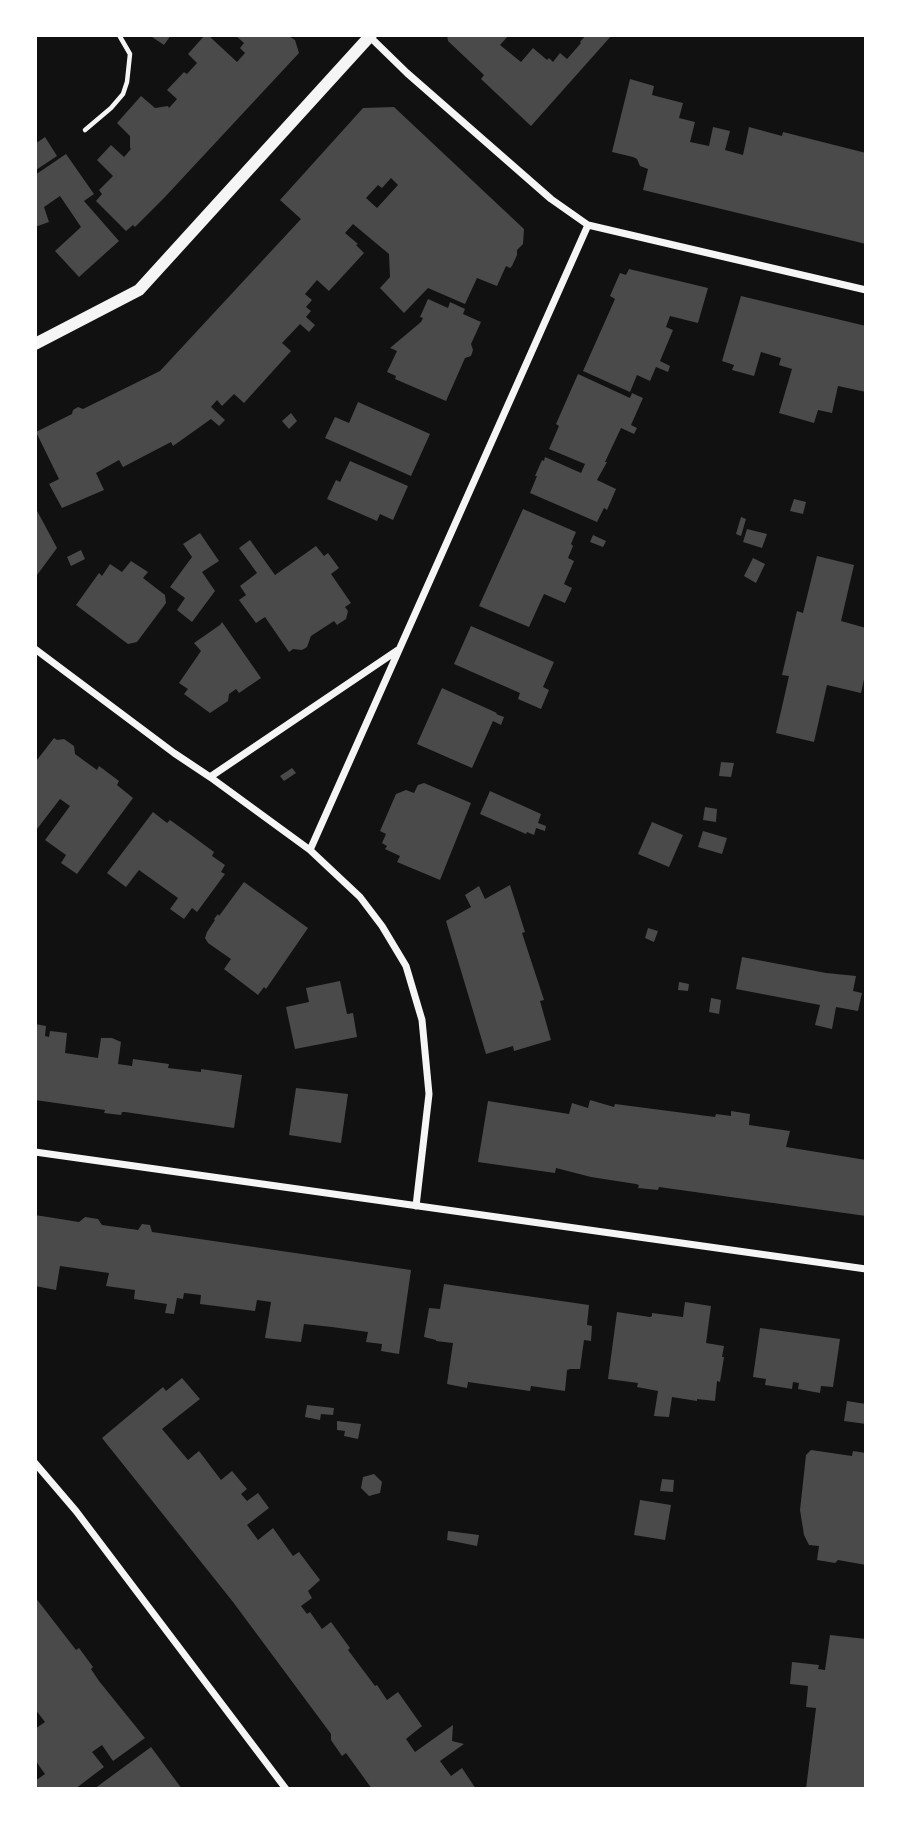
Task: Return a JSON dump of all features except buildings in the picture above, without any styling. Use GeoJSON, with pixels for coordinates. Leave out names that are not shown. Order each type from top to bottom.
{"type":"FeatureCollection","features":[{"type":"Feature","properties":{"kind":"street"},"geometry":{"type":"LineString","coordinates":[[35,344],[139,290],[370,36],[407,73],[551,199],[588,225],[866,290]]}},
{"type":"Feature","properties":{"kind":"street"},"geometry":{"type":"LineString","coordinates":[[310,850],[588,225]]}},
{"type":"Feature","properties":{"kind":"street"},"geometry":{"type":"LineString","coordinates":[[35,649],[310,850],[360,897],[382,926],[406,966],[422,1020],[429,1094],[416,1206]]}},
{"type":"Feature","properties":{"kind":"street"},"geometry":{"type":"LineString","coordinates":[[210,777],[398,650]]}},
{"type":"Feature","properties":{"kind":"street"},"geometry":{"type":"LineString","coordinates":[[35,1152],[866,1269]]}},
{"type":"Feature","properties":{"kind":"street"},"geometry":{"type":"LineString","coordinates":[[35,1463],[76,1511],[286,1789]]}},
{"type":"Feature","properties":{"kind":"path"},"geometry":{"type":"LineString","coordinates":[[85,130],[123,94],[130,54],[118,35]]}}]}
